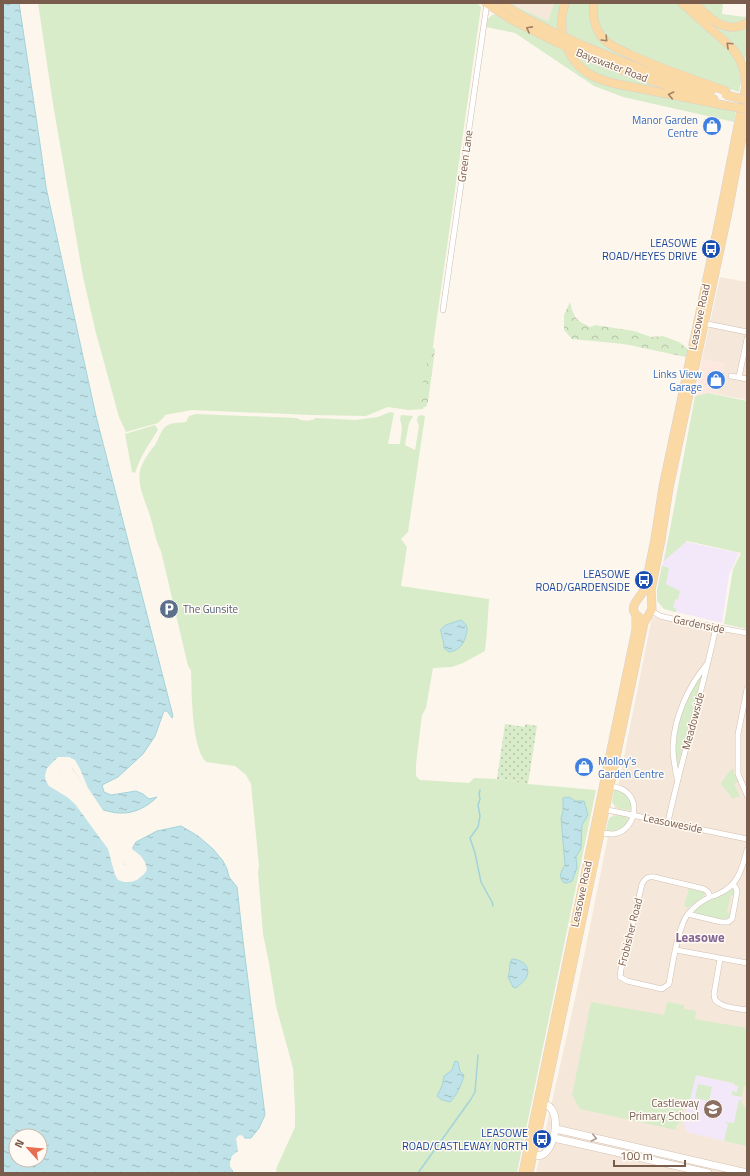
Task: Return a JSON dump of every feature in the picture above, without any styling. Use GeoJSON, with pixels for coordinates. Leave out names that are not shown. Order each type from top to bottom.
{"type":"FeatureCollection","features":[{"type":"Feature","properties":{"kind":"main road","name":"Bayswater Road"},"geometry":{"type":"LineString","coordinates":[[486,3],[512,20],[586,56],[662,84],[746,103]]}},
{"type":"Feature","properties":{"kind":"main road","name":"Bayswater Road"},"geometry":{"type":"LineString","coordinates":[[501,3],[520,15],[584,46],[630,65],[725,98]]}},
{"type":"Feature","properties":{"kind":"main road"},"geometry":{"type":"LineString","coordinates":[[565,3],[562,10],[561,19],[565,44],[578,65],[590,75],[612,83],[725,98]]}},
{"type":"Feature","properties":{"kind":"main road"},"geometry":{"type":"LineString","coordinates":[[594,3],[594,21],[599,32],[607,42],[725,98]]}},
{"type":"Feature","properties":{"kind":"main road"},"geometry":{"type":"LineString","coordinates":[[682,3],[739,56],[744,72],[746,103]]}},
{"type":"Feature","properties":{"kind":"main road"},"geometry":{"type":"LineString","coordinates":[[694,3],[712,19],[723,26],[732,28],[742,26],[747,23]]}},
{"type":"Feature","properties":{"kind":"main road","name":"Leasowe Road"},"geometry":{"type":"LineString","coordinates":[[638,599],[645,588],[655,539],[663,487],[738,158],[746,103],[747,80]]}},
{"type":"Feature","properties":{"kind":"main road","name":"Leasowe Road"},"geometry":{"type":"LineString","coordinates":[[541,1103],[600,833],[602,808],[610,786],[644,623],[650,610],[651,590],[701,322],[746,103]]}},
{"type":"Feature","properties":{"kind":"main road"},"geometry":{"type":"LineString","coordinates":[[738,158],[747,148]]}},
{"type":"Feature","properties":{"kind":"main road"},"geometry":{"type":"LineString","coordinates":[[638,599],[646,599],[650,610],[642,617],[636,615],[633,609],[633,606],[638,599]]}},
{"type":"Feature","properties":{"kind":"main road","name":"Leasowe Road"},"geometry":{"type":"LineString","coordinates":[[529,1173],[530,1155],[602,808],[636,630],[636,615]]}},
{"type":"Feature","properties":{"kind":"main road","name":"Leasowe Road"},"geometry":{"type":"LineString","coordinates":[[523,1173],[530,1155]]}},
{"type":"Feature","properties":{"kind":"street","name":"Green Lane"},"geometry":{"type":"LineString","coordinates":[[443,310],[486,3]]}},
{"type":"Feature","properties":{"kind":"street"},"geometry":{"type":"LineString","coordinates":[[701,322],[747,332]]}},
{"type":"Feature","properties":{"kind":"street"},"geometry":{"type":"LineString","coordinates":[[739,377],[747,339]]}},
{"type":"Feature","properties":{"kind":"street"},"geometry":{"type":"LineString","coordinates":[[731,376],[747,379]]}},
{"type":"Feature","properties":{"kind":"street","name":"Gardenside"},"geometry":{"type":"LineString","coordinates":[[650,610],[660,616],[747,633]]}},
{"type":"Feature","properties":{"kind":"street","name":"Meadowside"},"geometry":{"type":"LineString","coordinates":[[668,822],[677,779],[709,662],[716,627]]}},
{"type":"Feature","properties":{"kind":"street","name":"Meadowside"},"geometry":{"type":"LineString","coordinates":[[677,779],[673,747],[678,719],[684,700],[696,677],[709,662]]}},
{"type":"Feature","properties":{"kind":"street"},"geometry":{"type":"LineString","coordinates":[[747,689],[738,734],[738,774],[747,795]]}},
{"type":"Feature","properties":{"kind":"street"},"geometry":{"type":"LineString","coordinates":[[600,833],[611,834],[625,829],[631,822],[634,815],[634,806],[629,795],[622,789],[610,786]]}},
{"type":"Feature","properties":{"kind":"street","name":"Leasoweside"},"geometry":{"type":"LineString","coordinates":[[602,808],[747,839]]}},
{"type":"Feature","properties":{"kind":"street"},"geometry":{"type":"LineString","coordinates":[[710,897],[718,894],[733,884],[742,870],[747,850]]}},
{"type":"Feature","properties":{"kind":"street","name":"Frobisher Road"},"geometry":{"type":"LineString","coordinates":[[654,877],[704,889],[708,892],[710,897],[700,903],[688,914],[681,928],[669,984],[662,989],[627,981],[620,977],[644,879],[654,877]]}},
{"type":"Feature","properties":{"kind":"street"},"geometry":{"type":"LineString","coordinates":[[688,914],[721,922],[728,922],[732,919],[737,892],[733,884]]}},
{"type":"Feature","properties":{"kind":"street"},"geometry":{"type":"LineString","coordinates":[[676,950],[747,963]]}},
{"type":"Feature","properties":{"kind":"street"},"geometry":{"type":"LineString","coordinates":[[720,959],[714,994],[715,1000],[722,1006],[747,1010]]}},
{"type":"Feature","properties":{"kind":"street"},"geometry":{"type":"LineString","coordinates":[[530,1155],[538,1156],[544,1154],[554,1138],[556,1129],[555,1115],[551,1108],[548,1105],[541,1103]]}},
{"type":"Feature","properties":{"kind":"street"},"geometry":{"type":"LineString","coordinates":[[556,1129],[673,1155],[737,1172],[747,1173]]}},
{"type":"Feature","properties":{"kind":"street"},"geometry":{"type":"LineString","coordinates":[[554,1138],[708,1173]]}},
{"type":"Feature","properties":{"kind":"street"},"geometry":{"type":"LineString","coordinates":[[621,1153],[623,1144]]}},
{"type":"Feature","properties":{"kind":"street"},"geometry":{"type":"LineString","coordinates":[[671,1164],[673,1155]]}},
{"type":"Feature","properties":{"kind":"shaded area"},"geometry":{"type":"Polygon","coordinates":[[[512,3],[554,3],[548,21],[517,7],[512,3]]]}},
{"type":"Feature","properties":{"kind":"shaded area"},"geometry":{"type":"Polygon","coordinates":[[[720,277],[747,282],[747,400],[717,394],[724,363],[702,359],[720,277]]]}},
{"type":"Feature","properties":{"kind":"shaded area"},"geometry":{"type":"Polygon","coordinates":[[[702,359],[724,363],[717,394],[709,393],[695,396],[702,359]]]}},
{"type":"Feature","properties":{"kind":"shaded area"},"geometry":{"type":"Polygon","coordinates":[[[668,538],[739,553],[729,575],[722,623],[664,609],[657,601],[657,590],[668,538]]]}},
{"type":"Feature","properties":{"kind":"shaded area"},"geometry":{"type":"Polygon","coordinates":[[[652,617],[715,624],[747,630],[747,1173],[536,1173],[579,981],[652,617]]]}},
{"type":"Feature","properties":{"kind":"shaded area","name":"Castleway Primary School"},"geometry":{"type":"Polygon","coordinates":[[[695,1075],[744,1086],[732,1143],[687,1132],[684,1121],[695,1075]]]}},
{"type":"Feature","properties":{"kind":"green space"},"geometry":{"type":"Polygon","coordinates":[[[38,3],[477,3],[481,7],[423,409],[408,410],[388,407],[366,416],[192,410],[165,415],[158,423],[126,432],[119,417],[96,333],[83,277],[53,104],[38,3]]]}},
{"type":"Feature","properties":{"kind":"green space"},"geometry":{"type":"Polygon","coordinates":[[[506,3],[512,3],[517,7],[548,21],[554,3],[562,3],[560,31],[506,3]]]}},
{"type":"Feature","properties":{"kind":"green space"},"geometry":{"type":"Polygon","coordinates":[[[568,3],[591,3],[599,37],[696,83],[652,70],[567,35],[565,16],[568,3]]]}},
{"type":"Feature","properties":{"kind":"green space"},"geometry":{"type":"Polygon","coordinates":[[[596,3],[679,3],[734,54],[740,72],[739,92],[672,69],[612,42],[600,29],[596,3]]]}},
{"type":"Feature","properties":{"kind":"green space"},"geometry":{"type":"Polygon","coordinates":[[[686,3],[690,3],[717,27],[747,27],[747,51],[744,64],[686,3]]]}},
{"type":"Feature","properties":{"kind":"green space"},"geometry":{"type":"Polygon","coordinates":[[[698,3],[723,3],[722,14],[745,17],[747,13],[747,21],[732,26],[717,20],[698,3]]]}},
{"type":"Feature","properties":{"kind":"green space"},"geometry":{"type":"Polygon","coordinates":[[[497,14],[531,34],[565,50],[568,58],[572,59],[593,78],[736,110],[734,122],[623,97],[594,86],[515,33],[486,27],[488,19],[492,15],[497,14]]]}},
{"type":"Feature","properties":{"kind":"green space"},"geometry":{"type":"Polygon","coordinates":[[[584,59],[694,97],[606,78],[598,75],[578,60],[584,59]]]}},
{"type":"Feature","properties":{"kind":"green space"},"geometry":{"type":"Polygon","coordinates":[[[570,302],[576,318],[586,325],[591,327],[595,325],[634,331],[651,337],[663,336],[679,342],[688,349],[686,357],[624,344],[572,339],[564,330],[564,315],[570,302]]]}},
{"type":"Feature","properties":{"kind":"green space"},"geometry":{"type":"Polygon","coordinates":[[[433,347],[435,350],[428,402],[426,407],[422,407],[419,402],[430,348],[433,347]]]}},
{"type":"Feature","properties":{"kind":"green space"},"geometry":{"type":"Polygon","coordinates":[[[709,393],[747,401],[747,629],[724,624],[733,569],[741,553],[687,541],[664,561],[695,396],[709,393]]]}},
{"type":"Feature","properties":{"kind":"green space"},"geometry":{"type":"Polygon","coordinates":[[[390,412],[394,413],[388,444],[400,444],[402,427],[400,419],[401,415],[413,416],[409,423],[405,445],[415,450],[419,426],[417,420],[418,416],[425,416],[408,532],[401,539],[407,547],[401,586],[489,599],[485,651],[452,667],[433,668],[426,708],[422,715],[416,776],[420,780],[469,783],[474,778],[497,779],[528,784],[596,790],[517,1173],[277,1173],[276,1169],[295,1127],[293,1068],[276,1006],[263,934],[258,872],[259,866],[251,784],[246,775],[235,766],[206,762],[197,744],[193,719],[191,670],[188,666],[161,551],[142,494],[140,483],[139,477],[142,464],[166,426],[186,422],[189,416],[196,414],[297,418],[306,421],[316,418],[355,420],[378,417],[390,412]]]}},
{"type":"Feature","properties":{"kind":"green space"},"geometry":{"type":"Polygon","coordinates":[[[155,425],[158,430],[142,456],[135,473],[132,472],[125,434],[155,425]]]}},
{"type":"Feature","properties":{"kind":"green space"},"geometry":{"type":"Polygon","coordinates":[[[662,566],[669,568],[666,584],[680,591],[678,599],[675,600],[673,607],[677,610],[675,612],[664,609],[657,601],[657,590],[662,566]]]}},
{"type":"Feature","properties":{"kind":"green space"},"geometry":{"type":"Polygon","coordinates":[[[699,676],[702,676],[678,766],[676,765],[677,731],[687,699],[699,676]]]}},
{"type":"Feature","properties":{"kind":"green space"},"geometry":{"type":"Polygon","coordinates":[[[505,724],[525,727],[525,724],[537,726],[528,784],[497,779],[505,724]]]}},
{"type":"Feature","properties":{"kind":"green space"},"geometry":{"type":"Polygon","coordinates":[[[731,769],[734,769],[738,782],[734,784],[740,796],[733,799],[721,784],[731,769]]]}},
{"type":"Feature","properties":{"kind":"green space"},"geometry":{"type":"Polygon","coordinates":[[[614,789],[622,791],[628,796],[631,802],[630,810],[619,809],[612,803],[614,789]]]}},
{"type":"Feature","properties":{"kind":"green space"},"geometry":{"type":"Polygon","coordinates":[[[618,815],[627,817],[628,821],[626,824],[619,830],[606,831],[610,817],[618,815]]]}},
{"type":"Feature","properties":{"kind":"green space"},"geometry":{"type":"Polygon","coordinates":[[[689,888],[705,893],[688,908],[684,906],[689,888]]]}},
{"type":"Feature","properties":{"kind":"green space"},"geometry":{"type":"Polygon","coordinates":[[[732,889],[734,890],[735,896],[731,895],[727,912],[730,913],[730,917],[723,920],[694,913],[693,911],[705,902],[732,889]]]}},
{"type":"Feature","properties":{"kind":"green space"},"geometry":{"type":"Polygon","coordinates":[[[591,1002],[664,1015],[667,1002],[684,1005],[684,1009],[696,1011],[695,1019],[747,1028],[747,1082],[746,1086],[744,1086],[742,1097],[732,1095],[732,1091],[737,1092],[738,1086],[734,1085],[734,1083],[696,1075],[689,1104],[684,1104],[682,1113],[686,1114],[684,1121],[678,1124],[676,1130],[580,1109],[572,1095],[591,1002]]]}},
{"type":"Feature","properties":{"kind":"green space"},"geometry":{"type":"Polygon","coordinates":[[[698,1084],[712,1087],[709,1101],[695,1098],[698,1084]]]}},
{"type":"Feature","properties":{"kind":"green space"},"geometry":{"type":"Polygon","coordinates":[[[739,1100],[742,1100],[741,1103],[747,1109],[747,1146],[724,1141],[728,1124],[725,1122],[734,1123],[739,1100]]]}},
{"type":"Feature","properties":{"kind":"water"},"geometry":{"type":"Polygon","coordinates":[[[3,3],[19,3],[46,187],[96,416],[173,716],[172,718],[167,711],[164,711],[155,736],[143,754],[118,777],[102,785],[104,792],[111,795],[136,791],[149,799],[157,797],[145,807],[125,813],[115,813],[103,810],[70,765],[60,767],[57,777],[119,861],[130,868],[135,864],[136,855],[133,852],[133,847],[136,842],[157,831],[181,826],[198,836],[213,849],[223,861],[229,877],[237,887],[265,1115],[259,1128],[251,1138],[242,1138],[240,1152],[231,1166],[233,1173],[3,1173],[3,3]]]}},
{"type":"Feature","properties":{"kind":"water"},"geometry":{"type":"Polygon","coordinates":[[[461,620],[467,627],[465,638],[458,649],[449,652],[444,648],[441,630],[445,626],[461,620]]]}},
{"type":"Feature","properties":{"kind":"water"},"geometry":{"type":"Polygon","coordinates":[[[569,797],[575,801],[584,801],[588,815],[582,825],[581,848],[576,857],[577,868],[572,881],[564,883],[561,878],[561,872],[565,865],[561,818],[563,812],[563,798],[569,797]]]}},
{"type":"Feature","properties":{"kind":"water"},"geometry":{"type":"Polygon","coordinates":[[[512,959],[524,963],[528,972],[524,981],[516,988],[513,987],[508,977],[512,959]]]}},
{"type":"Feature","properties":{"kind":"water"},"geometry":{"type":"Polygon","coordinates":[[[455,1061],[458,1062],[460,1071],[464,1075],[459,1089],[450,1102],[442,1100],[437,1096],[442,1086],[444,1076],[452,1070],[455,1061]]]}},
{"type":"Feature","properties":{"kind":"pier"},"geometry":{"type":"Polygon","coordinates":[[[58,757],[69,757],[75,760],[88,788],[105,813],[102,811],[72,768],[66,767],[61,769],[59,771],[59,776],[64,783],[77,789],[116,846],[124,864],[129,866],[133,863],[134,856],[131,853],[131,848],[141,856],[145,862],[147,870],[137,880],[124,882],[118,880],[115,875],[108,849],[75,804],[67,797],[49,786],[45,776],[47,768],[58,757]]]}},
{"type":"Feature","properties":{"kind":"pier"},"geometry":{"type":"Polygon","coordinates":[[[240,1135],[243,1136],[245,1140],[243,1140],[242,1153],[234,1166],[234,1170],[232,1170],[230,1162],[232,1156],[238,1151],[236,1138],[240,1135]]]}},
{"type":"Feature","properties":{"kind":"waterway"},"geometry":{"type":"LineString","coordinates":[[480,790],[478,805],[480,816],[478,827],[470,838],[475,853],[481,882],[493,906]]}},
{"type":"Feature","properties":{"kind":"waterway"},"geometry":{"type":"LineString","coordinates":[[418,1173],[475,1092],[478,1055]]}},
{"type":"Feature","properties":{"kind":"place","name":"Manor Garden Centre"},"geometry":{"type":"Point","coordinates":[712,126]}},
{"type":"Feature","properties":{"kind":"place","name":"LEASOWE ROAD/HEYES DRIVE"},"geometry":{"type":"Point","coordinates":[711,249]}},
{"type":"Feature","properties":{"kind":"place","name":"Links View Garage"},"geometry":{"type":"Point","coordinates":[716,380]}},
{"type":"Feature","properties":{"kind":"place","name":"LEASOWE ROAD/GARDENSIDE"},"geometry":{"type":"Point","coordinates":[644,580]}},
{"type":"Feature","properties":{"kind":"place","name":"The Gunsite"},"geometry":{"type":"Point","coordinates":[169,609]}},
{"type":"Feature","properties":{"kind":"place","name":"Molloy's Garden Centre"},"geometry":{"type":"Point","coordinates":[584,767]}},
{"type":"Feature","properties":{"kind":"place","name":"Castleway Primary School"},"geometry":{"type":"Point","coordinates":[713,1109]}},
{"type":"Feature","properties":{"kind":"place","name":"LEASOWE ROAD/CASTLEWAY NORTH"},"geometry":{"type":"Point","coordinates":[542,1139]}},
{"type":"Feature","properties":{"kind":"district","name":"Leasowe"},"geometry":{"type":"Point","coordinates":[700,937]}}]}
